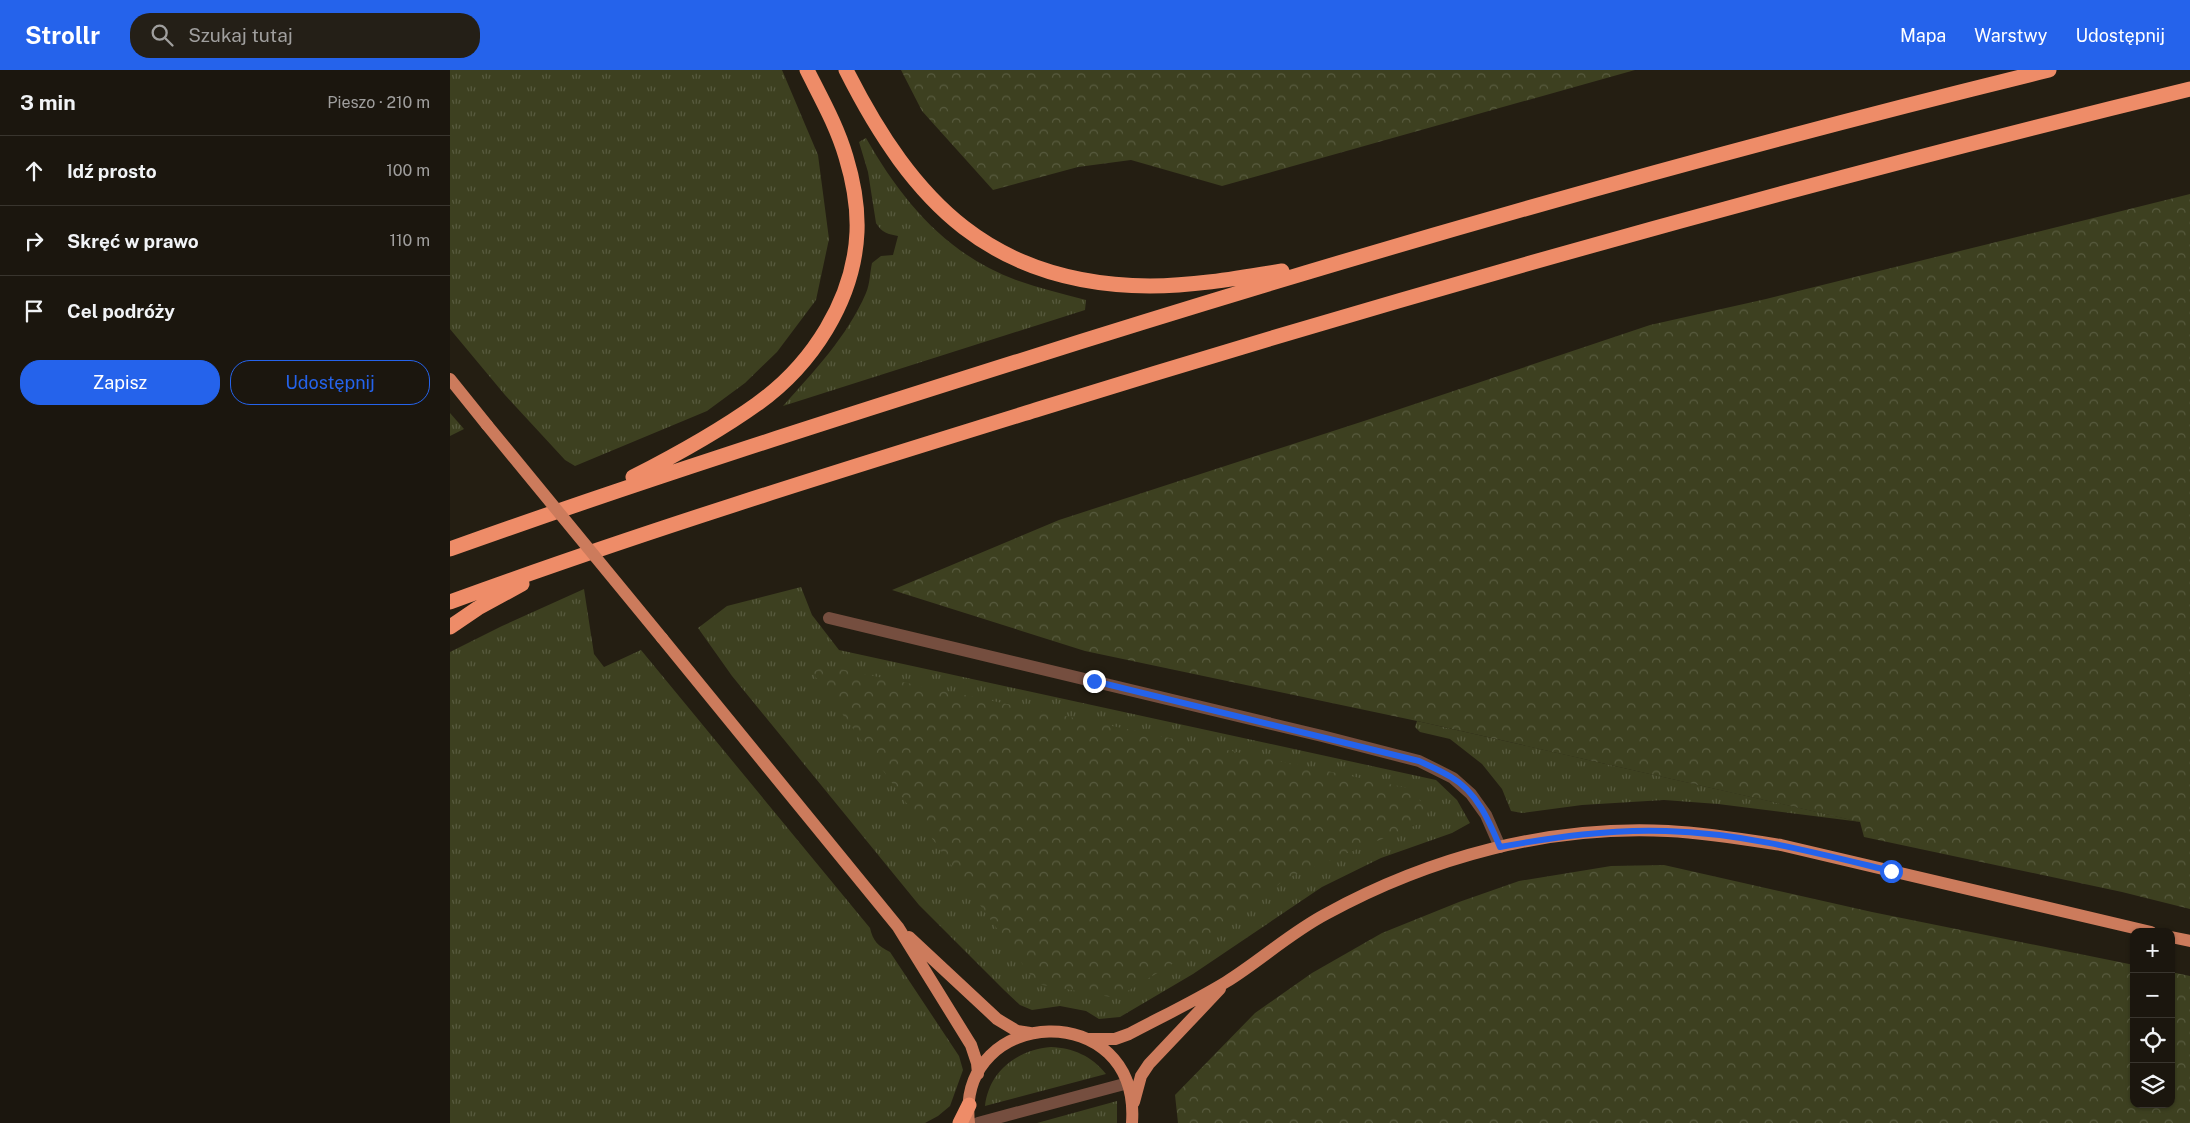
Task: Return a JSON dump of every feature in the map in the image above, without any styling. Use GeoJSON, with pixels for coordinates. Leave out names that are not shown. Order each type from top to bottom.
{"type":"FeatureCollection","features":[{"type":"Feature","properties":{"kind":"highway"},"geometry":{"type":"LineString","coordinates":[[590,499],[715,432],[759,403],[802,363],[829,325],[849,279],[857,232],[856,206],[850,172],[839,136],[807,70]]}},
{"type":"Feature","properties":{"kind":"highway"},"geometry":{"type":"LineString","coordinates":[[846,70],[889,145],[908,173],[929,197],[954,222],[983,242],[1011,258],[1041,270],[1081,280],[1152,286],[1287,271],[1396,246]]}},
{"type":"Feature","properties":{"kind":"highway"},"geometry":{"type":"LineString","coordinates":[[450,549],[590,499],[1149,319],[1396,246],[1750,147],[2049,70]]}},
{"type":"Feature","properties":{"kind":"highway"},"geometry":{"type":"LineString","coordinates":[[450,602],[568,559],[1012,417],[1390,303],[1792,191],[2190,89]]}},
{"type":"Feature","properties":{"kind":"highway"},"geometry":{"type":"LineString","coordinates":[[450,627],[478,608],[568,559]]}},
{"type":"Feature","properties":{"kind":"highway"},"geometry":{"type":"LineString","coordinates":[[960,1123],[969,1105]]}},
{"type":"Feature","properties":{"kind":"main road"},"geometry":{"type":"LineString","coordinates":[[450,379],[898,926],[997,1019],[1017,1031],[1030,1033],[1060,1031],[1088,1039],[1116,1038],[1129,1034],[1227,981],[1299,930],[1355,899],[1441,863],[1500,847],[1565,835],[1623,831],[1667,831],[1720,835],[1781,845],[2134,928]]}},
{"type":"Feature","properties":{"kind":"main road"},"geometry":{"type":"LineString","coordinates":[[898,926],[971,1045],[977,1063],[978,1074]]}},
{"type":"Feature","properties":{"kind":"main road"},"geometry":{"type":"LineString","coordinates":[[2175,938],[2190,941]]}},
{"type":"Feature","properties":{"kind":"main road"},"geometry":{"type":"LineString","coordinates":[[1132,1123],[1136,1090],[1141,1076],[1149,1064],[1227,981]]}},
{"type":"Feature","properties":{"kind":"main road"},"geometry":{"type":"LineString","coordinates":[[969,1123],[969,1105],[978,1074],[987,1060],[999,1048],[1014,1039],[1030,1033]]}},
{"type":"Feature","properties":{"kind":"main road"},"geometry":{"type":"LineString","coordinates":[[1088,1039],[1112,1058],[1128,1084],[1133,1107]]}},
{"type":"Feature","properties":{"kind":"lane"},"geometry":{"type":"LineString","coordinates":[[829,618],[1303,731],[1419,761],[1453,778],[1471,794],[1486,815],[1500,847]]}},
{"type":"Feature","properties":{"kind":"lane"},"geometry":{"type":"LineString","coordinates":[[978,1123],[1128,1084]]}},
{"type":"Feature","properties":{"kind":"green space"},"geometry":{"type":"Polygon","coordinates":[[[450,70],[782,70],[818,155],[829,239],[816,300],[777,352],[745,383],[707,411],[575,466],[565,460],[505,395],[450,329],[450,70]]]}},
{"type":"Feature","properties":{"kind":"green space"},"geometry":{"type":"Polygon","coordinates":[[[901,70],[1635,70],[1222,186],[1131,160],[1078,167],[993,190],[922,111],[901,70]]]}},
{"type":"Feature","properties":{"kind":"green space"},"geometry":{"type":"Polygon","coordinates":[[[866,138],[911,204],[947,240],[968,256],[1016,280],[1086,300],[1085,310],[783,406],[840,339],[858,309],[867,289],[872,263],[881,256],[893,255],[898,236],[891,235],[881,229],[876,223],[868,172],[859,142],[866,138]]]}},
{"type":"Feature","properties":{"kind":"green space"},"geometry":{"type":"Polygon","coordinates":[[[2190,194],[2190,909],[2122,892],[1864,837],[1860,822],[1417,721],[1085,651],[892,590],[1059,520],[1367,420],[1650,325],[1766,299],[2190,194]]]}},
{"type":"Feature","properties":{"kind":"green space"},"geometry":{"type":"Polygon","coordinates":[[[450,413],[464,429],[450,436],[450,413]]]}},
{"type":"Feature","properties":{"kind":"green space"},"geometry":{"type":"Polygon","coordinates":[[[801,587],[812,615],[839,650],[1436,780],[1457,800],[1470,823],[1452,833],[1381,858],[1322,887],[1193,974],[1120,1017],[1099,1019],[1086,1011],[1060,1006],[1032,1010],[1020,1005],[919,905],[732,676],[698,628],[727,606],[801,587]]]}},
{"type":"Feature","properties":{"kind":"green space"},"geometry":{"type":"Polygon","coordinates":[[[584,589],[594,654],[604,667],[641,650],[870,928],[877,943],[890,952],[959,1056],[963,1070],[950,1106],[938,1116],[925,1123],[450,1123],[450,652],[584,589]]]}},
{"type":"Feature","properties":{"kind":"green space"},"geometry":{"type":"Polygon","coordinates":[[[826,666],[1408,788],[1428,809],[1426,821],[1287,878],[1187,955],[1116,998],[1037,984],[812,672],[826,666]]]}},
{"type":"Feature","properties":{"kind":"green space"},"geometry":{"type":"Polygon","coordinates":[[[1417,721],[1861,822],[1718,804],[1664,800],[1582,805],[1522,813],[1511,811],[1502,789],[1482,764],[1450,739],[1420,732],[1415,727],[1417,721]]]}},
{"type":"Feature","properties":{"kind":"green space"},"geometry":{"type":"Polygon","coordinates":[[[1664,865],[1872,912],[2130,964],[2130,1108],[2175,1108],[2175,973],[2190,976],[2190,1123],[1178,1123],[1175,1095],[1255,1013],[1312,973],[1382,933],[1459,902],[1519,881],[1611,866],[1664,865]]]}},
{"type":"Feature","properties":{"kind":"green space"},"geometry":{"type":"Polygon","coordinates":[[[1051,1047],[1067,1049],[1082,1054],[1095,1062],[1106,1074],[985,1106],[992,1082],[1007,1064],[1027,1053],[1051,1047]]]}},
{"type":"Feature","properties":{"kind":"green space"},"geometry":{"type":"Polygon","coordinates":[[[1117,1101],[1117,1123],[1037,1123],[1117,1101]]]}},
{"type":"Feature","properties":{"kind":"route"},"geometry":{"type":"LineString","coordinates":[[1094,681],[1419,761],[1453,778],[1471,794],[1486,815],[1500,847],[1565,835],[1623,831],[1667,831],[1720,835],[1781,845],[1891,871]]}}]}
